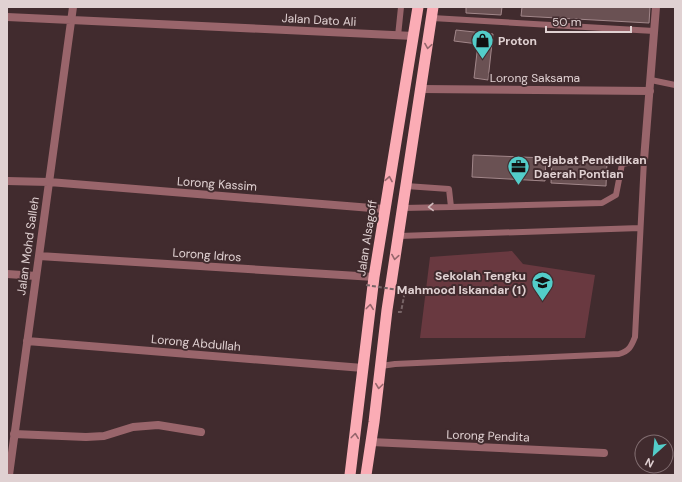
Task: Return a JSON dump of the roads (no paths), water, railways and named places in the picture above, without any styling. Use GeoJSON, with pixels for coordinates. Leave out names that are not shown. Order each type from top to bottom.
{"type":"FeatureCollection","features":[{"type":"Feature","properties":{"kind":"highway","name":"Jalan Alsagoff"},"geometry":{"type":"LineString","coordinates":[[350,475],[374,277],[418,7]]}},
{"type":"Feature","properties":{"kind":"highway"},"geometry":{"type":"LineString","coordinates":[[366,475],[387,310],[433,7]]}},
{"type":"Feature","properties":{"kind":"street","name":"Jalan Mohd Salleh"},"geometry":{"type":"LineString","coordinates":[[8,475],[73,7]]}},
{"type":"Feature","properties":{"kind":"street"},"geometry":{"type":"LineString","coordinates":[[644,160],[656,7]]}},
{"type":"Feature","properties":{"kind":"street","name":"Jalan Dato Ali"},"geometry":{"type":"LineString","coordinates":[[7,17],[414,36]]}},
{"type":"Feature","properties":{"kind":"street","name":"Lorong Saksama"},"geometry":{"type":"LineString","coordinates":[[421,89],[650,91]]}},
{"type":"Feature","properties":{"kind":"street","name":"Lorong Kassim"},"geometry":{"type":"LineString","coordinates":[[7,181],[49,182],[384,209]]}},
{"type":"Feature","properties":{"kind":"street","name":"Lorong Idros"},"geometry":{"type":"LineString","coordinates":[[38,256],[374,277]]}},
{"type":"Feature","properties":{"kind":"street"},"geometry":{"type":"LineString","coordinates":[[7,274],[36,276]]}},
{"type":"Feature","properties":{"kind":"street","name":"Lorong Abdullah"},"geometry":{"type":"LineString","coordinates":[[27,341],[363,368]]}},
{"type":"Feature","properties":{"kind":"street"},"geometry":{"type":"LineString","coordinates":[[14,434],[86,437],[104,436],[133,427],[158,425],[202,432]]}},
{"type":"Feature","properties":{"kind":"street","name":"Lorong Pendita"},"geometry":{"type":"LineString","coordinates":[[371,442],[604,453]]}},
{"type":"Feature","properties":{"kind":"lane"},"geometry":{"type":"LineString","coordinates":[[398,36],[401,7]]}},
{"type":"Feature","properties":{"kind":"lane"},"geometry":{"type":"LineString","coordinates":[[432,18],[654,31]]}},
{"type":"Feature","properties":{"kind":"lane"},"geometry":{"type":"LineString","coordinates":[[651,80],[675,85]]}},
{"type":"Feature","properties":{"kind":"lane"},"geometry":{"type":"LineString","coordinates":[[381,366],[395,364],[619,354],[626,352],[631,346],[635,337],[644,160],[622,164],[616,195],[602,203],[403,208]]}},
{"type":"Feature","properties":{"kind":"lane"},"geometry":{"type":"LineString","coordinates":[[406,186],[449,189],[451,207]]}},
{"type":"Feature","properties":{"kind":"lane"},"geometry":{"type":"LineString","coordinates":[[399,236],[640,228]]}},
{"type":"Feature","properties":{"kind":"place","name":"Proton"},"geometry":{"type":"Point","coordinates":[483,60]}},
{"type":"Feature","properties":{"kind":"place","name":"Pejabat Pendidikan Daerah Pontian"},"geometry":{"type":"Point","coordinates":[518,186]}},
{"type":"Feature","properties":{"kind":"place","name":"Sekolah Tengku Mahmood Iskandar (1)"},"geometry":{"type":"Point","coordinates":[542,302]}}]}
